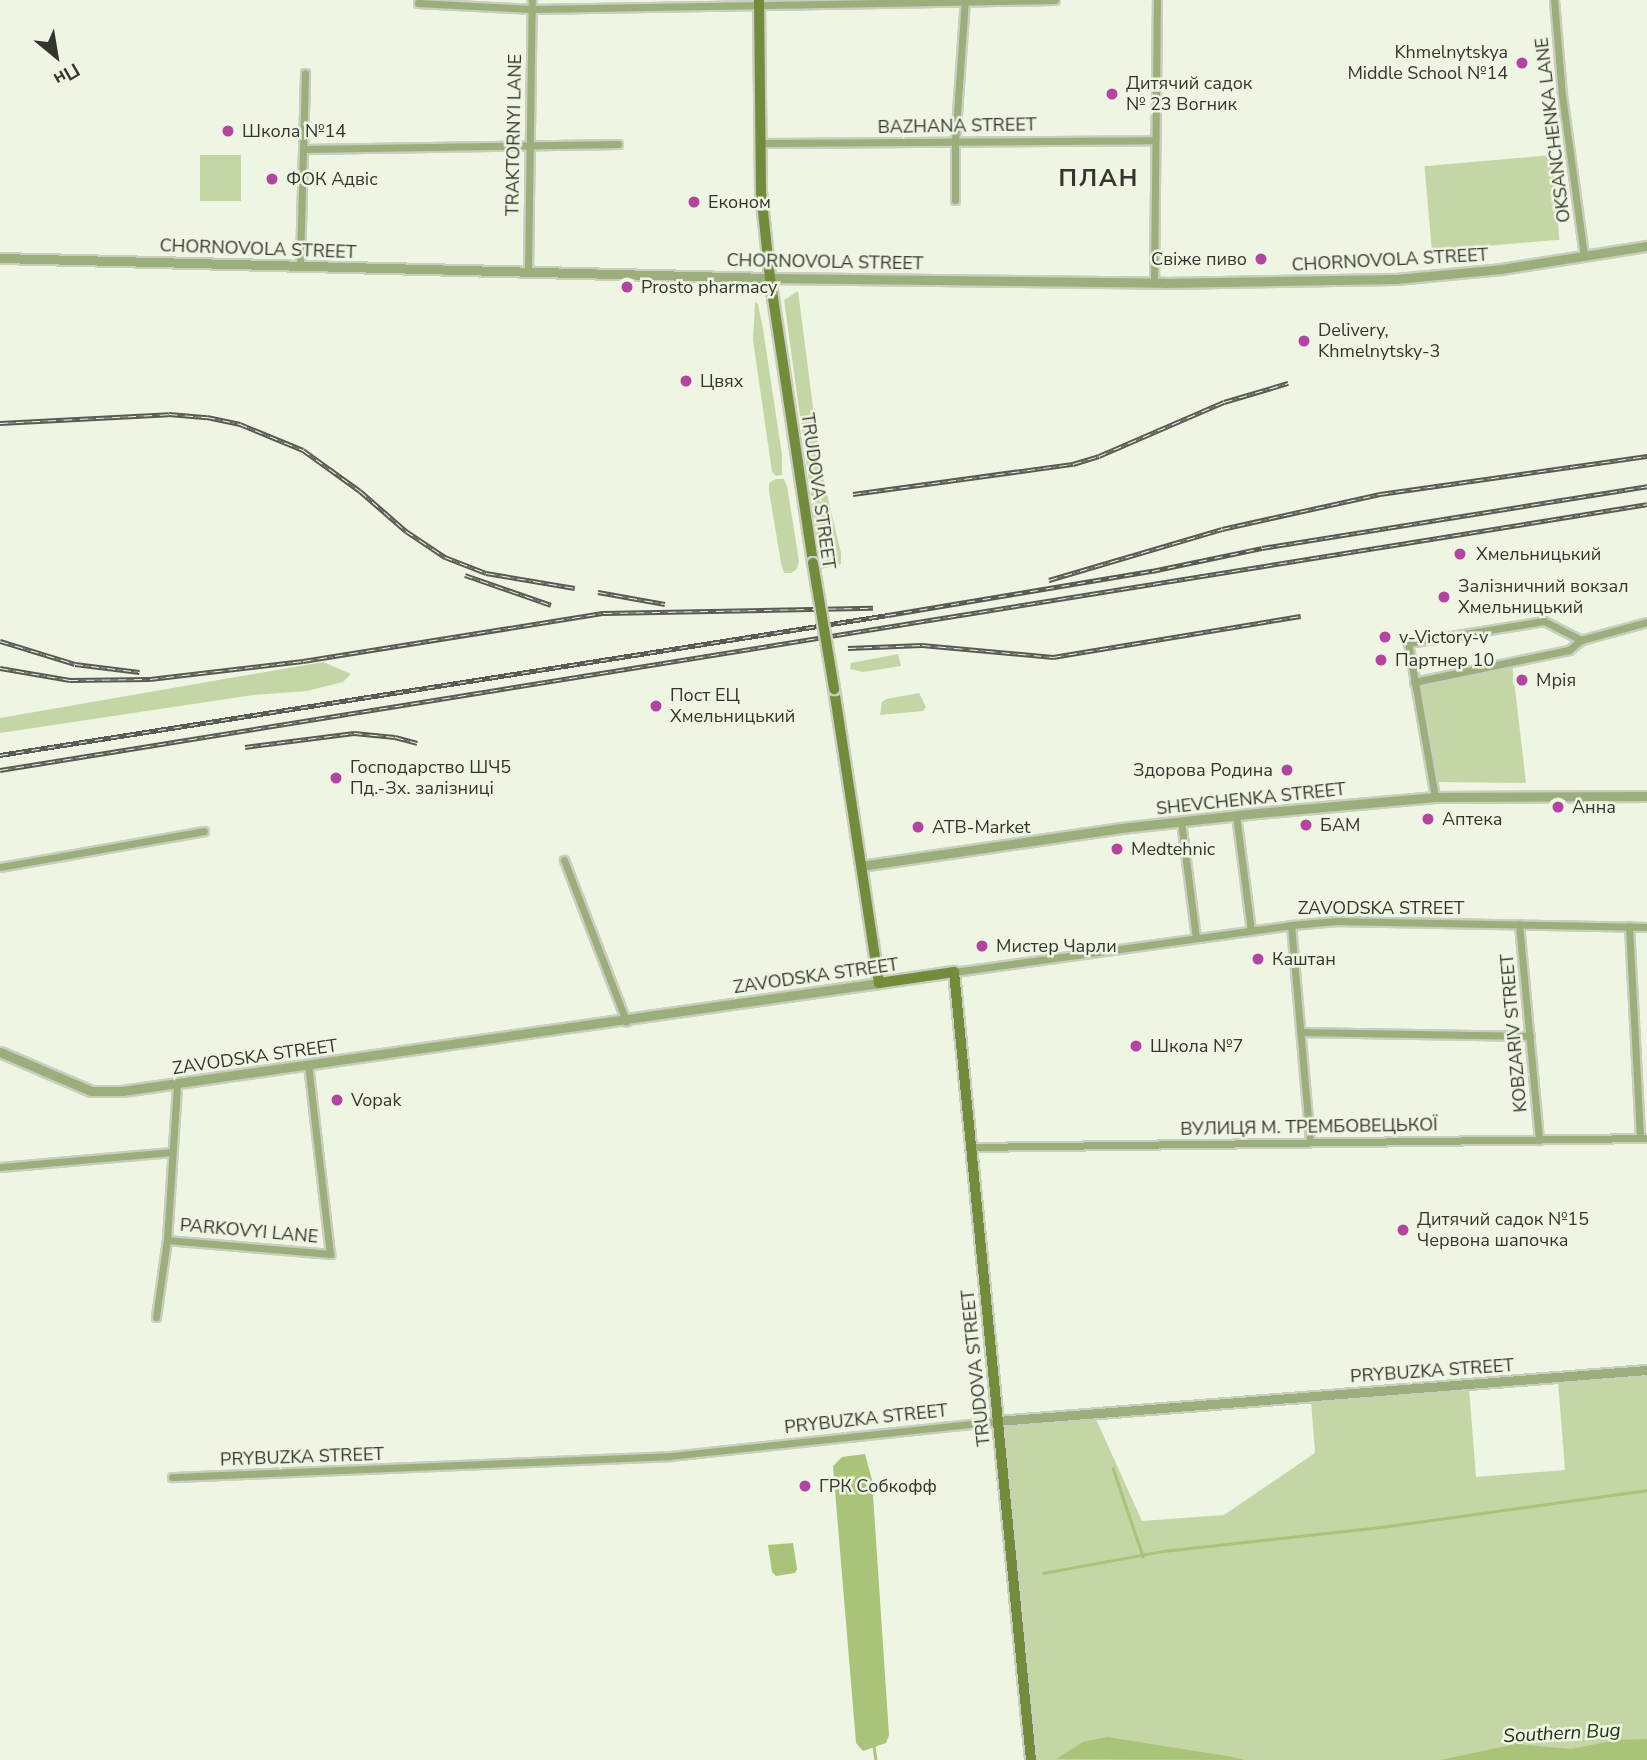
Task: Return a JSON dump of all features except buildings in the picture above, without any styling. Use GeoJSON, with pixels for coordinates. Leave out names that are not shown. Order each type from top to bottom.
{"type":"FeatureCollection","features":[{"type":"Feature","properties":{"kind":"main road","name":"TRUDOVA STREET"},"geometry":{"type":"LineString","coordinates":[[759,2],[759,143],[770,278],[880,983]]}},
{"type":"Feature","properties":{"kind":"main road","name":"TRUDOVA STREET"},"geometry":{"type":"LineString","coordinates":[[954,972],[1031,1760]]}},
{"type":"Feature","properties":{"kind":"main road","name":"ZAVODSKA STREET"},"geometry":{"type":"LineString","coordinates":[[880,983],[954,972]]}},
{"type":"Feature","properties":{"kind":"street"},"geometry":{"type":"LineString","coordinates":[[418,4],[1055,0]]}},
{"type":"Feature","properties":{"kind":"street"},"geometry":{"type":"LineString","coordinates":[[1154,283],[1157,0]]}},
{"type":"Feature","properties":{"kind":"street","name":"OKSANCHENKA LANE"},"geometry":{"type":"LineString","coordinates":[[1554,0],[1562,95],[1584,256]]}},
{"type":"Feature","properties":{"kind":"street"},"geometry":{"type":"LineString","coordinates":[[955,200],[955,142],[965,1]]}},
{"type":"Feature","properties":{"kind":"street","name":"TRAKTORNYI LANE"},"geometry":{"type":"LineString","coordinates":[[528,272],[532,4]]}},
{"type":"Feature","properties":{"kind":"street"},"geometry":{"type":"LineString","coordinates":[[300,265],[305,73]]}},
{"type":"Feature","properties":{"kind":"street","name":"BAZHANA STREET"},"geometry":{"type":"LineString","coordinates":[[759,143],[1155,140]]}},
{"type":"Feature","properties":{"kind":"street"},"geometry":{"type":"LineString","coordinates":[[304,149],[618,144]]}},
{"type":"Feature","properties":{"kind":"street","name":"CHORNOVOLA STREET"},"geometry":{"type":"LineString","coordinates":[[0,258],[770,278],[1154,283],[1396,279],[1501,270],[1647,246]]}},
{"type":"Feature","properties":{"kind":"street"},"geometry":{"type":"LineString","coordinates":[[1435,797],[1408,643],[1544,621],[1581,640]]}},
{"type":"Feature","properties":{"kind":"street"},"geometry":{"type":"LineString","coordinates":[[1414,681],[1569,650],[1581,640],[1647,622]]}},
{"type":"Feature","properties":{"kind":"street","name":"SHEVCHENKA STREET"},"geometry":{"type":"LineString","coordinates":[[861,866],[1181,821],[1435,797],[1647,796]]}},
{"type":"Feature","properties":{"kind":"street"},"geometry":{"type":"LineString","coordinates":[[1236,815],[1251,930]]}},
{"type":"Feature","properties":{"kind":"street"},"geometry":{"type":"LineString","coordinates":[[1181,821],[1196,938]]}},
{"type":"Feature","properties":{"kind":"street"},"geometry":{"type":"LineString","coordinates":[[0,867],[204,831]]}},
{"type":"Feature","properties":{"kind":"street"},"geometry":{"type":"LineString","coordinates":[[564,860],[626,1021]]}},
{"type":"Feature","properties":{"kind":"street","name":"ZAVODSKA STREET"},"geometry":{"type":"LineString","coordinates":[[954,972],[1251,930],[1337,921],[1647,927]]}},
{"type":"Feature","properties":{"kind":"street","name":"KOBZARIV STREET"},"geometry":{"type":"LineString","coordinates":[[1520,924],[1539,1140]]}},
{"type":"Feature","properties":{"kind":"street"},"geometry":{"type":"LineString","coordinates":[[1291,925],[1310,1142]]}},
{"type":"Feature","properties":{"kind":"street"},"geometry":{"type":"LineString","coordinates":[[1629,926],[1643,1138]]}},
{"type":"Feature","properties":{"kind":"street","name":"ZAVODSKA STREET"},"geometry":{"type":"LineString","coordinates":[[0,1052],[90,1091],[122,1091],[880,983]]}},
{"type":"Feature","properties":{"kind":"street"},"geometry":{"type":"LineString","coordinates":[[1301,1032],[1530,1036]]}},
{"type":"Feature","properties":{"kind":"street","name":"PARKOVYI LANE"},"geometry":{"type":"LineString","coordinates":[[167,1240],[330,1254],[308,1065]]}},
{"type":"Feature","properties":{"kind":"street"},"geometry":{"type":"LineString","coordinates":[[156,1317],[167,1240],[177,1084]]}},
{"type":"Feature","properties":{"kind":"street","name":"ВУЛИЦЯ М. ТРЕМБОВЕЦЬКОЇ"},"geometry":{"type":"LineString","coordinates":[[971,1147],[1643,1138]]}},
{"type":"Feature","properties":{"kind":"street"},"geometry":{"type":"LineString","coordinates":[[0,1167],[172,1152]]}},
{"type":"Feature","properties":{"kind":"street","name":"PRYBUZKA STREET"},"geometry":{"type":"LineString","coordinates":[[172,1478],[670,1457],[997,1421],[1647,1370]]}},
{"type":"Feature","properties":{"kind":"shaded area"},"geometry":{"type":"Polygon","coordinates":[[[200,155],[241,155],[241,201],[200,201],[200,155]]]}},
{"type":"Feature","properties":{"kind":"shaded area"},"geometry":{"type":"Polygon","coordinates":[[[1552,155],[1559,240],[1432,251],[1424,166],[1552,155]]]}},
{"type":"Feature","properties":{"kind":"shaded area"},"geometry":{"type":"Polygon","coordinates":[[[798,291],[821,469],[841,553],[841,564],[821,569],[784,300],[798,291]]]}},
{"type":"Feature","properties":{"kind":"shaded area"},"geometry":{"type":"Polygon","coordinates":[[[755,302],[758,304],[763,329],[782,455],[782,475],[776,476],[772,472],[753,340],[755,302]]]}},
{"type":"Feature","properties":{"kind":"shaded area"},"geometry":{"type":"Polygon","coordinates":[[[784,479],[787,486],[799,561],[797,569],[791,573],[784,573],[781,563],[769,491],[769,483],[784,479]]]}},
{"type":"Feature","properties":{"kind":"shaded area"},"geometry":{"type":"Polygon","coordinates":[[[898,654],[901,666],[863,672],[850,669],[851,663],[898,654]]]}},
{"type":"Feature","properties":{"kind":"shaded area"},"geometry":{"type":"Polygon","coordinates":[[[323,662],[351,674],[343,682],[307,691],[253,695],[0,733],[0,718],[323,662]]]}},
{"type":"Feature","properties":{"kind":"shaded area"},"geometry":{"type":"Polygon","coordinates":[[[1512,663],[1526,783],[1433,782],[1414,682],[1512,663]]]}},
{"type":"Feature","properties":{"kind":"shaded area"},"geometry":{"type":"Polygon","coordinates":[[[919,693],[926,707],[923,711],[880,715],[882,702],[886,699],[919,693]]]}},
{"type":"Feature","properties":{"kind":"shaded area"},"geometry":{"type":"Polygon","coordinates":[[[1647,1374],[1647,1760],[1035,1760],[1001,1424],[1095,1417],[1142,1521],[1224,1515],[1315,1453],[1311,1400],[1469,1388],[1476,1477],[1565,1470],[1558,1381],[1647,1374]]]}},
{"type":"Feature","properties":{"kind":"shaded area"},"geometry":{"type":"Polygon","coordinates":[[[865,1454],[872,1480],[889,1735],[886,1743],[863,1751],[856,1743],[833,1466],[842,1457],[865,1454]]]}},
{"type":"Feature","properties":{"kind":"shaded area"},"geometry":{"type":"Polygon","coordinates":[[[793,1543],[797,1569],[795,1573],[776,1576],[772,1572],[768,1545],[793,1543]]]}},
{"type":"Feature","properties":{"kind":"shaded area"},"geometry":{"type":"Polygon","coordinates":[[[1107,1737],[1244,1760],[1056,1759],[1083,1742],[1107,1737]]]}},
{"type":"Feature","properties":{"kind":"shaded area"},"geometry":{"type":"Polygon","coordinates":[[[1647,1739],[1647,1760],[1440,1760],[1516,1744],[1571,1749],[1617,1740],[1647,1739]]]}},
{"type":"Feature","properties":{"kind":"waterway"},"geometry":{"type":"LineString","coordinates":[[1113,1468],[1143,1556]]}},
{"type":"Feature","properties":{"kind":"waterway"},"geometry":{"type":"LineString","coordinates":[[1043,1573],[1163,1551],[1381,1527],[1647,1490]]}},
{"type":"Feature","properties":{"kind":"waterway"},"geometry":{"type":"LineString","coordinates":[[874,1746],[876,1760]]}},
{"type":"Feature","properties":{"kind":"railway"},"geometry":{"type":"LineString","coordinates":[[853,494],[1073,464],[1099,456],[1224,402],[1288,383]]}},
{"type":"Feature","properties":{"kind":"railway"},"geometry":{"type":"LineString","coordinates":[[0,423],[169,414],[207,417],[240,424],[303,450],[360,491],[406,531],[445,557],[486,573],[575,588]]}},
{"type":"Feature","properties":{"kind":"railway"},"geometry":{"type":"LineString","coordinates":[[1049,580],[1222,529],[1380,494],[1647,456]]}},
{"type":"Feature","properties":{"kind":"railway"},"geometry":{"type":"LineString","coordinates":[[0,755],[888,615],[1152,571],[1262,548],[1647,486]]}},
{"type":"Feature","properties":{"kind":"railway"},"geometry":{"type":"LineString","coordinates":[[0,770],[1647,504]]}},
{"type":"Feature","properties":{"kind":"railway"},"geometry":{"type":"LineString","coordinates":[[465,575],[551,605]]}},
{"type":"Feature","properties":{"kind":"railway"},"geometry":{"type":"LineString","coordinates":[[598,592],[665,604]]}},
{"type":"Feature","properties":{"kind":"railway"},"geometry":{"type":"LineString","coordinates":[[0,668],[70,680],[150,679],[303,661],[604,613],[873,608]]}},
{"type":"Feature","properties":{"kind":"railway"},"geometry":{"type":"LineString","coordinates":[[848,648],[922,645],[1053,657],[1301,616]]}},
{"type":"Feature","properties":{"kind":"railway"},"geometry":{"type":"LineString","coordinates":[[0,641],[75,664],[140,672]]}},
{"type":"Feature","properties":{"kind":"railway"},"geometry":{"type":"LineString","coordinates":[[245,747],[354,733],[395,737],[417,743]]}},
{"type":"Feature","properties":{"kind":"place","name":"Khmelnytskya Middle School №14"},"geometry":{"type":"Point","coordinates":[1522,63]}},
{"type":"Feature","properties":{"kind":"place","name":"Дитячий садок № 23 Вогник"},"geometry":{"type":"Point","coordinates":[1112,94]}},
{"type":"Feature","properties":{"kind":"place","name":"Школа №14"},"geometry":{"type":"Point","coordinates":[228,131]}},
{"type":"Feature","properties":{"kind":"place","name":"ФОК Адвіс"},"geometry":{"type":"Point","coordinates":[272,179]}},
{"type":"Feature","properties":{"kind":"place","name":"Економ"},"geometry":{"type":"Point","coordinates":[694,202]}},
{"type":"Feature","properties":{"kind":"place","name":"Свіже пиво"},"geometry":{"type":"Point","coordinates":[1261,259]}},
{"type":"Feature","properties":{"kind":"place","name":"Prosto pharmacy"},"geometry":{"type":"Point","coordinates":[627,287]}},
{"type":"Feature","properties":{"kind":"place","name":"Delivery, Khmelnytsky-3"},"geometry":{"type":"Point","coordinates":[1304,341]}},
{"type":"Feature","properties":{"kind":"place","name":"Цвях"},"geometry":{"type":"Point","coordinates":[686,381]}},
{"type":"Feature","properties":{"kind":"place","name":"Хмельницький"},"geometry":{"type":"Point","coordinates":[1460,554]}},
{"type":"Feature","properties":{"kind":"place","name":"Залізничний вокзал Хмельницький"},"geometry":{"type":"Point","coordinates":[1444,597]}},
{"type":"Feature","properties":{"kind":"place","name":"v-Victory-v"},"geometry":{"type":"Point","coordinates":[1385,637]}},
{"type":"Feature","properties":{"kind":"place","name":"Партнер 10"},"geometry":{"type":"Point","coordinates":[1381,660]}},
{"type":"Feature","properties":{"kind":"place","name":"Мрія"},"geometry":{"type":"Point","coordinates":[1522,680]}},
{"type":"Feature","properties":{"kind":"place","name":"Пост ЕЦ Хмельницький"},"geometry":{"type":"Point","coordinates":[656,706]}},
{"type":"Feature","properties":{"kind":"place","name":"Здорова Родина"},"geometry":{"type":"Point","coordinates":[1287,770]}},
{"type":"Feature","properties":{"kind":"place","name":"Господарство ШЧ5 Пд.-Зх. залізниці"},"geometry":{"type":"Point","coordinates":[336,778]}},
{"type":"Feature","properties":{"kind":"place","name":"Анна"},"geometry":{"type":"Point","coordinates":[1558,807]}},
{"type":"Feature","properties":{"kind":"place","name":"Аптека"},"geometry":{"type":"Point","coordinates":[1428,819]}},
{"type":"Feature","properties":{"kind":"place","name":"БАМ"},"geometry":{"type":"Point","coordinates":[1306,825]}},
{"type":"Feature","properties":{"kind":"place","name":"ATB-Market"},"geometry":{"type":"Point","coordinates":[918,827]}},
{"type":"Feature","properties":{"kind":"place","name":"Medtehnic"},"geometry":{"type":"Point","coordinates":[1117,849]}},
{"type":"Feature","properties":{"kind":"place","name":"Мистер Чарли"},"geometry":{"type":"Point","coordinates":[982,946]}},
{"type":"Feature","properties":{"kind":"place","name":"Каштан"},"geometry":{"type":"Point","coordinates":[1258,959]}},
{"type":"Feature","properties":{"kind":"place","name":"Школа №7"},"geometry":{"type":"Point","coordinates":[1136,1046]}},
{"type":"Feature","properties":{"kind":"place","name":"Vopak"},"geometry":{"type":"Point","coordinates":[337,1100]}},
{"type":"Feature","properties":{"kind":"place","name":"Дитячий садок №15 Червона шапочка"},"geometry":{"type":"Point","coordinates":[1403,1230]}},
{"type":"Feature","properties":{"kind":"place","name":"ГРК Собкофф"},"geometry":{"type":"Point","coordinates":[805,1486]}},
{"type":"Feature","properties":{"kind":"district","name":"ПЛАН"},"geometry":{"type":"Point","coordinates":[1099,179]}},
{"type":"Feature","properties":{"kind":"water label","name":"Southern Bug"},"geometry":{"type":"Point","coordinates":[1562,1734]}}]}
